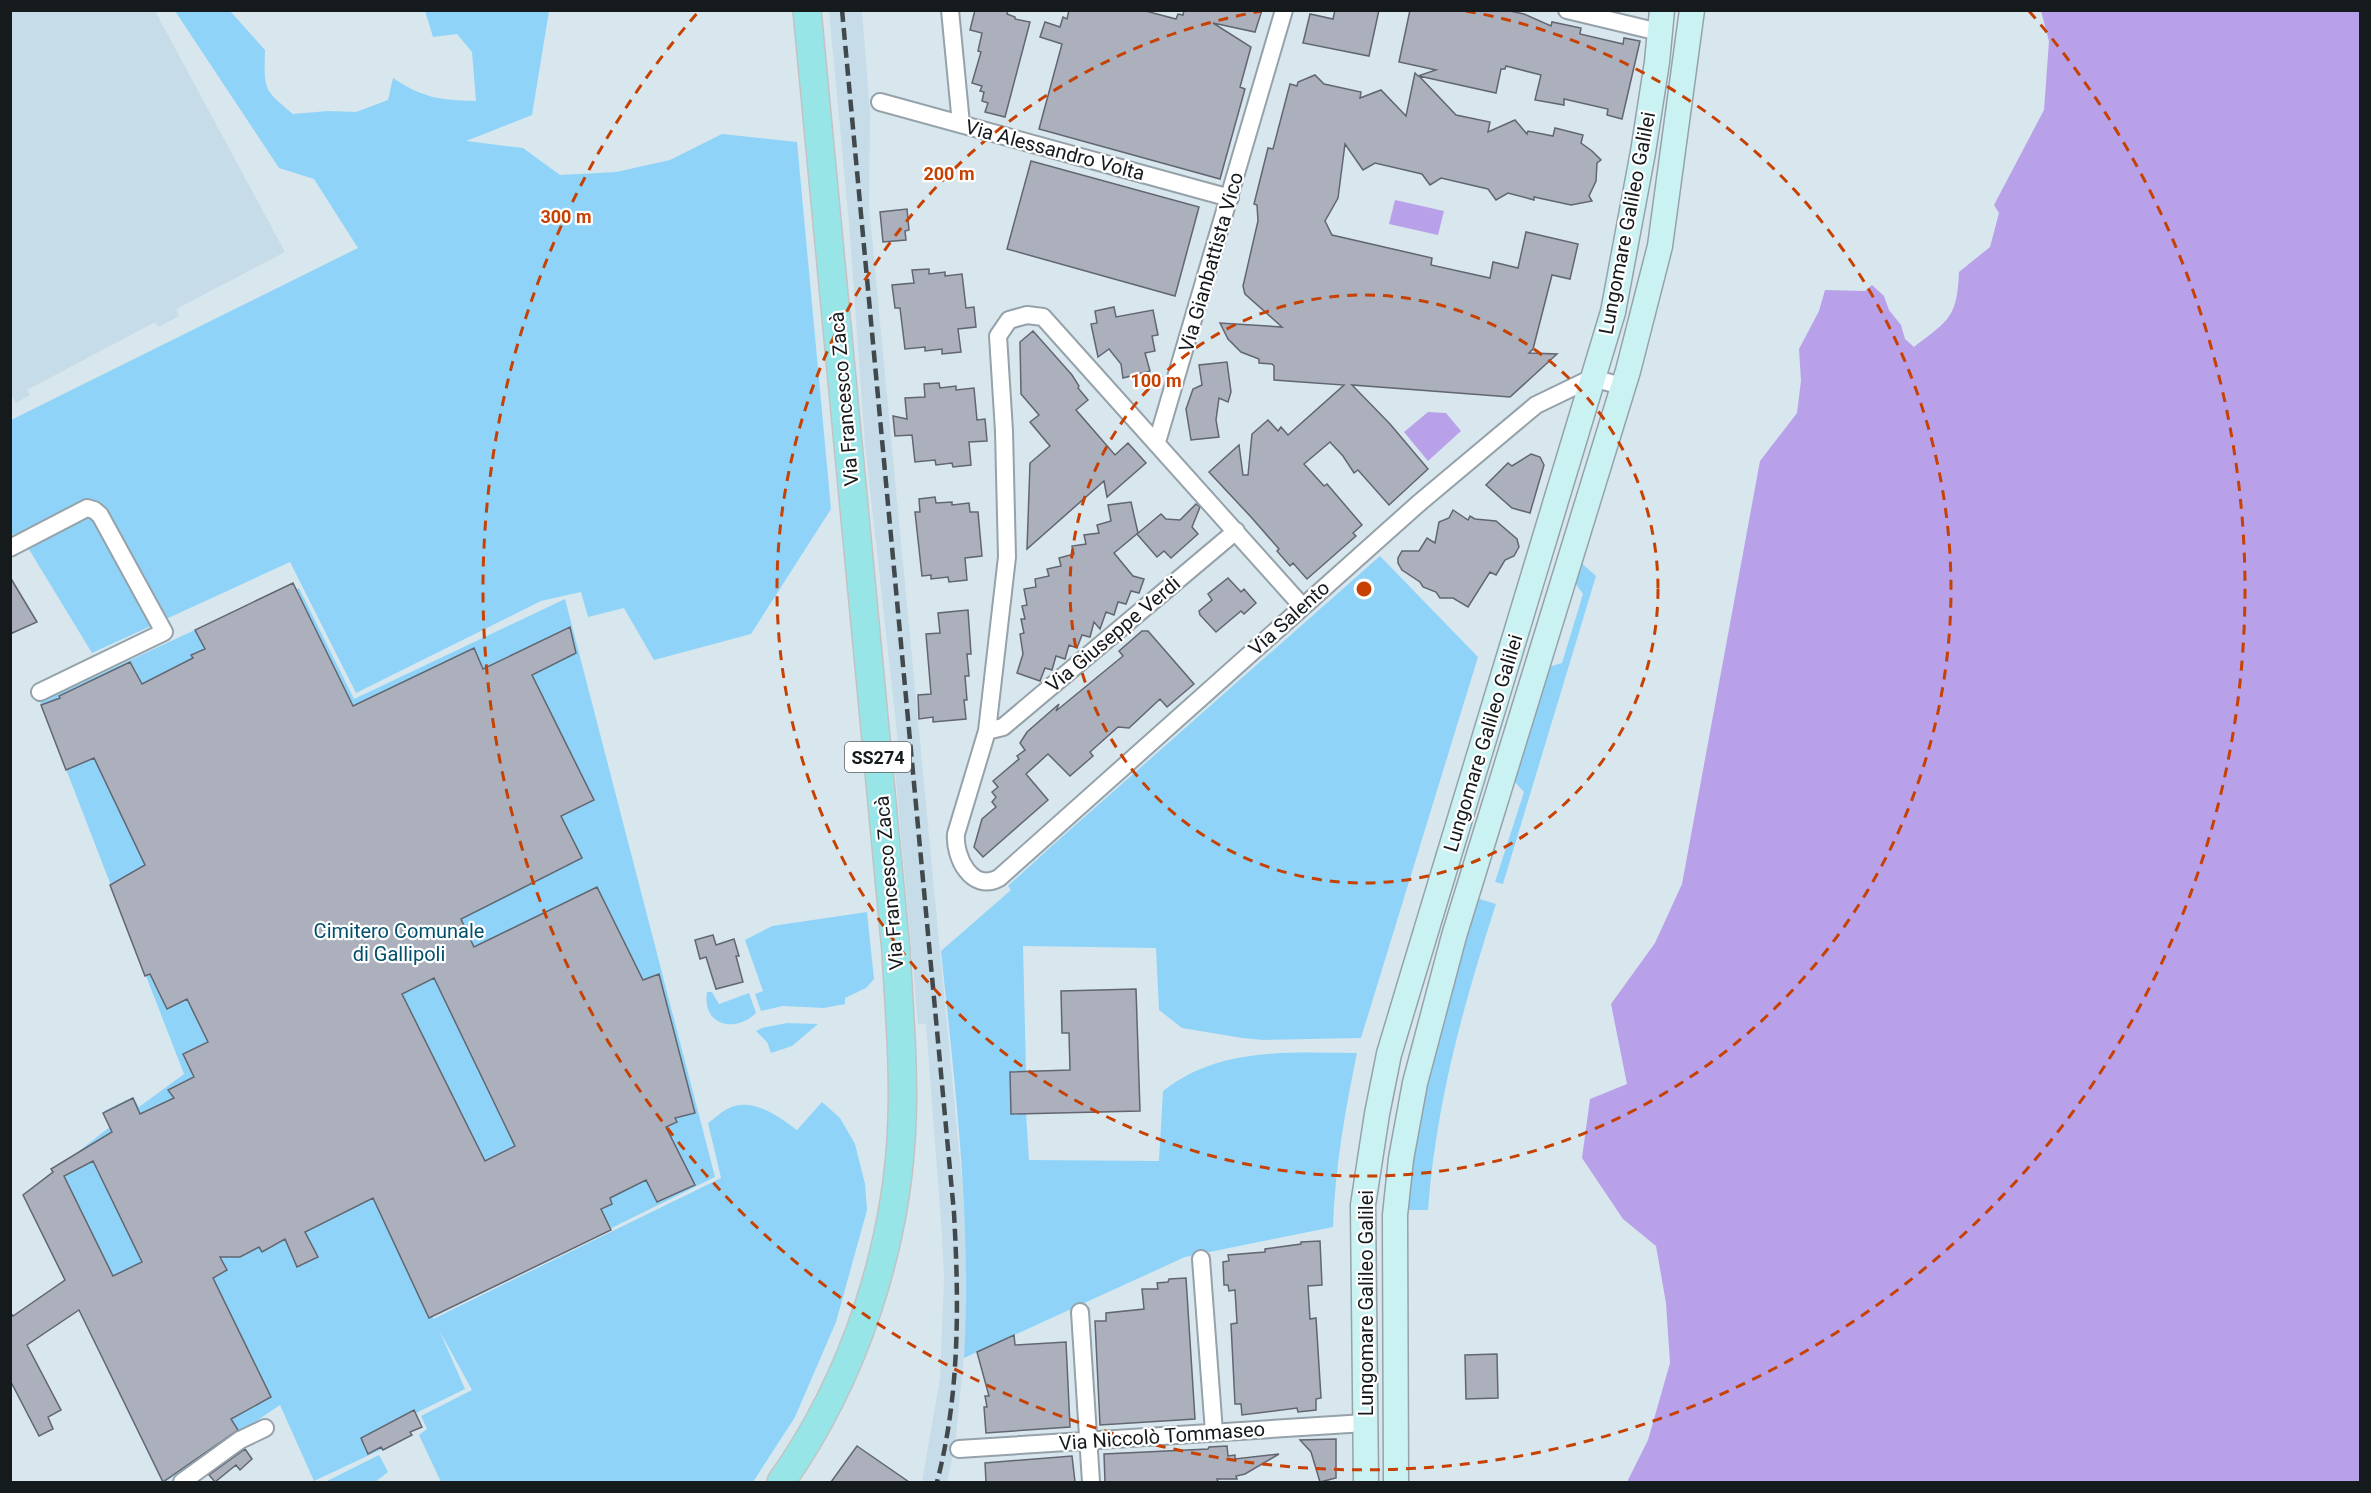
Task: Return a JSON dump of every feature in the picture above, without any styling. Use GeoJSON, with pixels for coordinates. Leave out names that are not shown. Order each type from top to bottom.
{"type":"FeatureCollection","features":[{"type":"Feature","properties":{"kind":"main road","name":"Via Francesco Zacà"},"geometry":{"type":"LineString","coordinates":[[781,1482],[831,1397],[860,1328],[888,1232],[898,1167],[902,1111],[902,1047],[896,951],[807,10]]}},
{"type":"Feature","properties":{"kind":"main road","name":"Lungomare Galileo Galilei"},"geometry":{"type":"LineString","coordinates":[[1396,1482],[1395,1215],[1401,1159],[1415,1083],[1454,936],[1644,312],[1660,246],[1692,10]]}},
{"type":"Feature","properties":{"kind":"main road"},"geometry":{"type":"LineString","coordinates":[[1661,21],[1689,37]]}},
{"type":"Feature","properties":{"kind":"main road","name":"Lungomare Galileo Galilei"},"geometry":{"type":"LineString","coordinates":[[1366,1482],[1363,1205],[1389,1054],[1612,312],[1643,152],[1661,21]]}},
{"type":"Feature","properties":{"kind":"main road"},"geometry":{"type":"LineString","coordinates":[[1365,1424],[1396,1423]]}},
{"type":"Feature","properties":{"kind":"street"},"geometry":{"type":"LineString","coordinates":[[950,10],[961,124]]}},
{"type":"Feature","properties":{"kind":"street","name":"Via Gianbattista Vico"},"geometry":{"type":"LineString","coordinates":[[1157,442],[1284,10]]}},
{"type":"Feature","properties":{"kind":"street"},"geometry":{"type":"LineString","coordinates":[[1568,10],[1661,21]]}},
{"type":"Feature","properties":{"kind":"street","name":"Via Alessandro Volta"},"geometry":{"type":"LineString","coordinates":[[880,102],[1230,198]]}},
{"type":"Feature","properties":{"kind":"street"},"geometry":{"type":"LineString","coordinates":[[987,731],[1007,557],[1004,431],[998,336],[1009,320],[1027,315],[1043,317],[1302,606]]}},
{"type":"Feature","properties":{"kind":"street"},"geometry":{"type":"LineString","coordinates":[[1592,378],[1622,386]]}},
{"type":"Feature","properties":{"kind":"street","name":"Via Salento"},"geometry":{"type":"LineString","coordinates":[[987,731],[967,791],[955,843],[958,858],[972,876],[988,882],[999,878],[1302,606],[1536,405],[1592,378]]}},
{"type":"Feature","properties":{"kind":"street"},"geometry":{"type":"LineString","coordinates":[[10,548],[87,508],[94,510],[100,515],[164,632],[40,692]]}},
{"type":"Feature","properties":{"kind":"street","name":"Via Giuseppe Verdi"},"geometry":{"type":"LineString","coordinates":[[987,731],[1002,727],[1236,531]]}},
{"type":"Feature","properties":{"kind":"street"},"geometry":{"type":"LineString","coordinates":[[1201,1259],[1214,1432]]}},
{"type":"Feature","properties":{"kind":"street"},"geometry":{"type":"LineString","coordinates":[[1080,1312],[1092,1482]]}},
{"type":"Feature","properties":{"kind":"street","name":"Via Niccolò Tommaseo"},"geometry":{"type":"LineString","coordinates":[[959,1449],[1365,1424]]}},
{"type":"Feature","properties":{"kind":"street"},"geometry":{"type":"LineString","coordinates":[[182,1482],[240,1440],[265,1428]]}},
{"type":"Feature","properties":{"kind":"shaded area"},"geometry":{"type":"Polygon","coordinates":[[[11,10],[155,11],[285,252],[176,309],[179,316],[159,327],[155,322],[27,390],[30,395],[16,403],[13,398],[10,399],[11,10]]]}},
{"type":"Feature","properties":{"kind":"shaded area"},"geometry":{"type":"Polygon","coordinates":[[[829,11],[862,11],[870,113],[869,206],[963,1193],[967,1262],[966,1335],[955,1445],[947,1482],[922,1482],[940,1379],[944,1279],[942,1234],[926,1024],[918,1024],[895,769],[901,768],[865,444],[849,223],[829,11]]]}},
{"type":"Feature","properties":{"kind":"shaded area"},"geometry":{"type":"Polygon","coordinates":[[[2041,11],[2360,11],[2360,1482],[1627,1482],[1648,1440],[1670,1363],[1666,1303],[1656,1246],[1623,1219],[1582,1158],[1590,1099],[1627,1084],[1611,1004],[1655,943],[1682,884],[1760,461],[1797,413],[1801,381],[1799,349],[1819,311],[1825,290],[1865,291],[1872,285],[1884,296],[1889,310],[1901,325],[1905,339],[1914,347],[1949,317],[1956,299],[1959,272],[1990,247],[1999,213],[1994,205],[2044,110],[2049,41],[2041,11]]]}},
{"type":"Feature","properties":{"kind":"shaded area"},"geometry":{"type":"Polygon","coordinates":[[[1395,200],[1444,211],[1438,235],[1389,224],[1395,200]]]}},
{"type":"Feature","properties":{"kind":"shaded area"},"geometry":{"type":"Polygon","coordinates":[[[1428,412],[1446,413],[1461,431],[1428,461],[1404,432],[1428,412]]]}},
{"type":"Feature","properties":{"kind":"green space"},"geometry":{"type":"Polygon","coordinates":[[[175,11],[230,11],[265,50],[267,88],[293,114],[328,111],[356,112],[388,100],[393,78],[413,90],[432,97],[476,101],[472,52],[457,34],[433,37],[425,11],[549,11],[532,115],[466,141],[523,148],[560,175],[616,172],[670,160],[722,134],[797,142],[831,509],[751,634],[654,660],[624,608],[588,617],[581,592],[541,601],[356,693],[290,562],[92,653],[19,533],[11,535],[11,420],[358,248],[314,179],[279,168],[175,11]]]}},
{"type":"Feature","properties":{"kind":"green space"},"geometry":{"type":"Polygon","coordinates":[[[1380,556],[1478,657],[1361,1038],[1263,1040],[1182,1028],[1159,1010],[1156,948],[1023,946],[1026,1071],[1010,1072],[1011,1113],[1026,1113],[1029,1160],[1159,1161],[1163,1091],[1185,1076],[1208,1066],[1256,1055],[1357,1053],[1341,1140],[1333,1227],[1185,1257],[964,1358],[966,1256],[964,1205],[957,1103],[941,951],[1011,890],[1008,886],[1055,843],[1380,556]]]}},
{"type":"Feature","properties":{"kind":"green space"},"geometry":{"type":"Polygon","coordinates":[[[1579,561],[1596,576],[1503,884],[1495,882],[1524,792],[1513,780],[1548,667],[1562,663],[1583,594],[1575,583],[1579,561]]]}},
{"type":"Feature","properties":{"kind":"green space","name":"Cimitero Comunale di Gallipoli"},"geometry":{"type":"Polygon","coordinates":[[[299,588],[354,699],[565,599],[715,1177],[433,1316],[433,1319],[721,1178],[708,1123],[727,1109],[736,1106],[755,1106],[773,1114],[797,1130],[822,1102],[840,1118],[855,1144],[865,1184],[867,1210],[836,1322],[795,1417],[753,1482],[441,1482],[419,1435],[427,1429],[421,1416],[472,1390],[439,1330],[465,1389],[416,1413],[422,1427],[411,1432],[412,1435],[314,1481],[280,1405],[162,1482],[23,1195],[111,1126],[104,1111],[133,1097],[139,1107],[184,1074],[40,702],[197,629],[200,636],[299,588]]]}},
{"type":"Feature","properties":{"kind":"green space"},"geometry":{"type":"Polygon","coordinates":[[[1476,898],[1496,904],[1462,1017],[1444,1093],[1428,1210],[1406,1210],[1418,1120],[1433,1051],[1476,898]]]}},
{"type":"Feature","properties":{"kind":"green space"},"geometry":{"type":"Polygon","coordinates":[[[867,912],[874,979],[866,988],[845,998],[845,1004],[824,1008],[783,1006],[761,1011],[755,994],[763,991],[745,940],[772,926],[867,912]]]}},
{"type":"Feature","properties":{"kind":"green space"},"geometry":{"type":"Polygon","coordinates":[[[707,992],[712,992],[719,1004],[749,993],[756,1013],[738,1023],[721,1023],[709,1012],[707,992]]]}},
{"type":"Feature","properties":{"kind":"green space"},"geometry":{"type":"Polygon","coordinates":[[[787,1023],[818,1024],[792,1046],[771,1053],[767,1042],[756,1031],[787,1023]]]}},
{"type":"Feature","properties":{"kind":"green space"},"geometry":{"type":"Polygon","coordinates":[[[379,1455],[388,1472],[375,1482],[325,1482],[379,1455]]]}},
{"type":"Feature","properties":{"kind":"building"},"geometry":{"type":"Polygon","coordinates":[[[975,10],[1008,10],[1007,14],[1015,19],[1030,22],[1005,117],[985,112],[988,103],[982,101],[984,92],[980,91],[982,86],[972,83],[981,52],[978,51],[982,33],[970,30],[975,10]]]}},
{"type":"Feature","properties":{"kind":"building"},"geometry":{"type":"Polygon","coordinates":[[[1069,10],[1142,10],[1176,19],[1178,14],[1183,15],[1184,10],[1262,10],[1255,32],[1213,23],[1251,47],[1240,87],[1245,89],[1220,179],[1039,129],[1062,44],[1040,37],[1045,22],[1060,27],[1063,17],[1067,19],[1069,10]]]}},
{"type":"Feature","properties":{"kind":"building"},"geometry":{"type":"Polygon","coordinates":[[[1335,10],[1379,10],[1369,56],[1303,43],[1310,14],[1333,19],[1335,10]]]}},
{"type":"Feature","properties":{"kind":"building"},"geometry":{"type":"Polygon","coordinates":[[[1410,10],[1505,10],[1524,14],[1551,26],[1552,22],[1581,28],[1580,34],[1623,44],[1624,38],[1640,41],[1622,119],[1607,115],[1608,109],[1564,99],[1564,105],[1535,100],[1541,75],[1506,66],[1505,69],[1501,69],[1496,93],[1419,76],[1456,115],[1490,122],[1488,132],[1515,120],[1527,134],[1528,131],[1553,136],[1555,128],[1583,135],[1581,143],[1601,160],[1597,163],[1596,181],[1589,196],[1592,201],[1571,205],[1534,197],[1534,200],[1508,193],[1496,200],[1488,189],[1441,178],[1430,185],[1422,174],[1375,163],[1363,170],[1345,144],[1338,198],[1325,221],[1332,235],[1432,258],[1431,265],[1490,278],[1493,262],[1518,268],[1526,232],[1578,244],[1570,279],[1552,275],[1533,349],[1529,353],[1557,354],[1510,397],[1352,385],[1390,424],[1428,469],[1389,505],[1358,470],[1354,473],[1330,442],[1304,464],[1324,486],[1327,484],[1362,525],[1353,533],[1356,536],[1307,579],[1293,563],[1290,566],[1277,551],[1279,549],[1209,472],[1239,445],[1243,475],[1248,475],[1252,434],[1268,420],[1278,431],[1281,427],[1288,435],[1344,385],[1274,380],[1274,366],[1259,363],[1259,359],[1241,352],[1228,339],[1220,323],[1282,327],[1245,294],[1243,286],[1258,221],[1257,205],[1254,204],[1268,148],[1273,149],[1290,84],[1297,86],[1298,82],[1315,75],[1324,84],[1361,92],[1360,98],[1381,90],[1406,116],[1415,73],[1418,76],[1436,70],[1399,62],[1410,10]]]}},
{"type":"Feature","properties":{"kind":"building"},"geometry":{"type":"Polygon","coordinates":[[[1031,161],[1199,207],[1175,296],[1007,249],[1031,161]]]}},
{"type":"Feature","properties":{"kind":"building"},"geometry":{"type":"Polygon","coordinates":[[[907,209],[909,230],[905,231],[906,240],[883,242],[880,212],[907,209]]]}},
{"type":"Feature","properties":{"kind":"building"},"geometry":{"type":"Polygon","coordinates":[[[929,269],[929,274],[945,272],[945,276],[962,274],[966,308],[974,307],[976,327],[958,329],[961,352],[942,354],[942,349],[925,351],[925,347],[905,349],[900,308],[895,308],[892,285],[914,283],[912,270],[929,269]]]}},
{"type":"Feature","properties":{"kind":"building"},"geometry":{"type":"Polygon","coordinates":[[[1114,307],[1116,317],[1153,310],[1158,335],[1152,336],[1155,351],[1145,353],[1150,371],[1123,378],[1121,364],[1109,349],[1098,357],[1091,324],[1097,323],[1095,311],[1114,307]]]}},
{"type":"Feature","properties":{"kind":"building"},"geometry":{"type":"Polygon","coordinates":[[[1033,331],[1072,375],[1078,388],[1088,400],[1076,410],[1115,455],[1128,443],[1146,463],[1107,497],[1104,481],[1027,549],[1030,463],[1050,446],[1030,422],[1039,415],[1021,394],[1020,342],[1033,331]]]}},
{"type":"Feature","properties":{"kind":"building"},"geometry":{"type":"Polygon","coordinates":[[[1227,362],[1231,392],[1228,402],[1219,398],[1216,420],[1219,437],[1191,440],[1186,409],[1193,389],[1202,385],[1199,365],[1227,362]]]}},
{"type":"Feature","properties":{"kind":"building"},"geometry":{"type":"Polygon","coordinates":[[[939,383],[940,388],[956,386],[956,390],[974,388],[977,420],[985,419],[987,441],[969,442],[971,465],[953,467],[952,463],[936,465],[935,460],[915,462],[912,435],[895,436],[893,416],[907,419],[905,398],[925,397],[924,384],[939,383]]]}},
{"type":"Feature","properties":{"kind":"building"},"geometry":{"type":"Polygon","coordinates":[[[1531,454],[1540,457],[1544,465],[1530,513],[1512,508],[1486,485],[1508,463],[1512,466],[1531,454]]]}},
{"type":"Feature","properties":{"kind":"building"},"geometry":{"type":"Polygon","coordinates":[[[935,497],[936,503],[952,502],[952,505],[969,503],[970,512],[978,512],[982,556],[965,558],[967,580],[949,582],[948,577],[931,579],[931,575],[922,576],[915,512],[920,512],[919,499],[935,497]]]}},
{"type":"Feature","properties":{"kind":"building"},"geometry":{"type":"Polygon","coordinates":[[[1131,502],[1138,533],[1114,553],[1133,576],[1144,579],[1139,593],[1131,591],[1126,604],[1118,602],[1114,615],[1106,612],[1100,629],[1094,622],[1090,637],[1082,635],[1077,648],[1069,645],[1065,659],[1056,656],[1052,670],[1045,668],[1040,681],[1017,673],[1023,654],[1020,634],[1024,633],[1021,619],[1025,619],[1022,606],[1027,605],[1024,589],[1036,587],[1035,579],[1049,576],[1047,569],[1061,566],[1059,558],[1074,554],[1072,546],[1086,544],[1084,535],[1099,533],[1097,525],[1111,521],[1108,505],[1131,502]]]}},
{"type":"Feature","properties":{"kind":"building"},"geometry":{"type":"Polygon","coordinates":[[[1196,504],[1200,507],[1192,527],[1198,534],[1171,558],[1164,551],[1157,557],[1137,534],[1161,514],[1166,519],[1180,520],[1196,504]]]}},
{"type":"Feature","properties":{"kind":"building"},"geometry":{"type":"Polygon","coordinates":[[[1453,510],[1468,520],[1470,516],[1475,519],[1496,521],[1517,539],[1519,547],[1514,556],[1505,560],[1496,575],[1490,572],[1468,607],[1453,598],[1440,598],[1436,592],[1423,587],[1420,582],[1402,570],[1398,563],[1402,551],[1419,551],[1427,538],[1435,543],[1439,522],[1449,518],[1453,510]]]}},
{"type":"Feature","properties":{"kind":"building"},"geometry":{"type":"Polygon","coordinates":[[[10,577],[37,622],[10,634],[10,577]]]}},
{"type":"Feature","properties":{"kind":"building"},"geometry":{"type":"Polygon","coordinates":[[[1228,578],[1241,592],[1244,589],[1256,603],[1244,614],[1241,611],[1216,632],[1199,611],[1212,600],[1208,594],[1228,578]]]}},
{"type":"Feature","properties":{"kind":"building","name":"Cimitero Comunale di Gallipoli"},"geometry":{"type":"Polygon","coordinates":[[[293,583],[353,706],[474,648],[483,669],[570,627],[576,653],[532,675],[594,800],[561,816],[582,858],[461,919],[474,947],[597,887],[643,980],[659,974],[695,1113],[675,1118],[677,1122],[666,1127],[695,1185],[657,1202],[646,1180],[610,1198],[612,1204],[601,1209],[611,1230],[429,1318],[373,1198],[305,1232],[318,1257],[297,1267],[285,1239],[262,1252],[259,1247],[240,1257],[220,1257],[227,1270],[213,1278],[271,1397],[231,1419],[238,1430],[163,1482],[79,1310],[27,1345],[61,1410],[48,1417],[53,1429],[39,1436],[10,1380],[10,1312],[13,1316],[65,1280],[23,1195],[53,1172],[51,1169],[112,1132],[103,1113],[133,1098],[140,1114],[174,1098],[168,1090],[194,1077],[183,1054],[208,1042],[187,999],[167,1009],[150,974],[145,976],[110,885],[145,865],[94,758],[66,770],[41,705],[60,698],[59,696],[130,662],[142,684],[193,658],[191,655],[205,649],[195,630],[293,583]],[[434,978],[402,994],[485,1161],[515,1146],[434,978]],[[93,1161],[64,1176],[113,1276],[142,1262],[93,1161]]]}},
{"type":"Feature","properties":{"kind":"building"},"geometry":{"type":"Polygon","coordinates":[[[968,610],[971,654],[967,654],[969,676],[965,676],[966,719],[933,722],[933,717],[919,719],[918,695],[931,694],[926,634],[940,633],[938,613],[968,610]]]}},
{"type":"Feature","properties":{"kind":"building"},"geometry":{"type":"Polygon","coordinates":[[[1142,631],[1148,631],[1194,684],[1167,707],[1160,699],[1129,728],[1118,727],[1090,752],[1093,756],[1070,776],[1048,754],[1026,774],[1048,800],[983,857],[974,847],[982,819],[996,807],[992,802],[996,797],[992,792],[998,787],[993,781],[1019,759],[1017,756],[1025,750],[1020,743],[1027,732],[1059,704],[1056,711],[1123,656],[1119,651],[1142,631]]]}},
{"type":"Feature","properties":{"kind":"building"},"geometry":{"type":"Polygon","coordinates":[[[713,935],[716,945],[734,939],[743,982],[716,989],[706,957],[700,959],[695,940],[713,935]]]}},
{"type":"Feature","properties":{"kind":"building"},"geometry":{"type":"Polygon","coordinates":[[[1136,989],[1140,1111],[1011,1114],[1010,1072],[1070,1070],[1069,1033],[1062,1033],[1061,991],[1136,989]]]}},
{"type":"Feature","properties":{"kind":"building"},"geometry":{"type":"Polygon","coordinates":[[[1320,1241],[1322,1285],[1308,1286],[1310,1319],[1316,1318],[1321,1398],[1316,1399],[1316,1410],[1298,1412],[1297,1408],[1242,1415],[1241,1404],[1235,1404],[1231,1324],[1237,1323],[1235,1290],[1229,1291],[1228,1285],[1224,1285],[1223,1262],[1229,1261],[1228,1255],[1265,1252],[1265,1249],[1320,1241]]]}},
{"type":"Feature","properties":{"kind":"building"},"geometry":{"type":"Polygon","coordinates":[[[1186,1278],[1195,1419],[1100,1425],[1095,1321],[1106,1321],[1106,1313],[1144,1309],[1142,1289],[1158,1289],[1157,1283],[1168,1282],[1169,1279],[1186,1278]]]}},
{"type":"Feature","properties":{"kind":"building"},"geometry":{"type":"Polygon","coordinates":[[[1014,1335],[1015,1345],[1066,1342],[1070,1427],[986,1433],[984,1407],[987,1407],[985,1396],[989,1396],[977,1352],[1014,1335]]]}},
{"type":"Feature","properties":{"kind":"building"},"geometry":{"type":"Polygon","coordinates":[[[1497,1354],[1498,1398],[1466,1399],[1465,1355],[1497,1354]]]}},
{"type":"Feature","properties":{"kind":"building"},"geometry":{"type":"Polygon","coordinates":[[[414,1410],[422,1427],[410,1432],[412,1435],[383,1450],[381,1447],[368,1454],[361,1438],[414,1410]]]}},
{"type":"Feature","properties":{"kind":"building"},"geometry":{"type":"Polygon","coordinates":[[[1336,1439],[1336,1478],[1320,1482],[1311,1452],[1300,1440],[1336,1439]]]}},
{"type":"Feature","properties":{"kind":"building"},"geometry":{"type":"Polygon","coordinates":[[[857,1446],[909,1482],[831,1482],[857,1446]]]}},
{"type":"Feature","properties":{"kind":"building"},"geometry":{"type":"Polygon","coordinates":[[[1227,1446],[1228,1456],[1235,1455],[1235,1459],[1279,1454],[1245,1474],[1236,1476],[1237,1479],[1217,1479],[1218,1482],[1105,1482],[1104,1454],[1227,1446]]]}},
{"type":"Feature","properties":{"kind":"building"},"geometry":{"type":"Polygon","coordinates":[[[245,1449],[252,1459],[240,1470],[236,1465],[215,1482],[209,1475],[245,1449]]]}},
{"type":"Feature","properties":{"kind":"building"},"geometry":{"type":"Polygon","coordinates":[[[1072,1456],[1075,1482],[986,1482],[985,1463],[1072,1456]]]}},
{"type":"Feature","properties":{"kind":"railway"},"geometry":{"type":"LineString","coordinates":[[842,10],[954,1213],[957,1281],[954,1382],[945,1449],[937,1482]]}}]}
